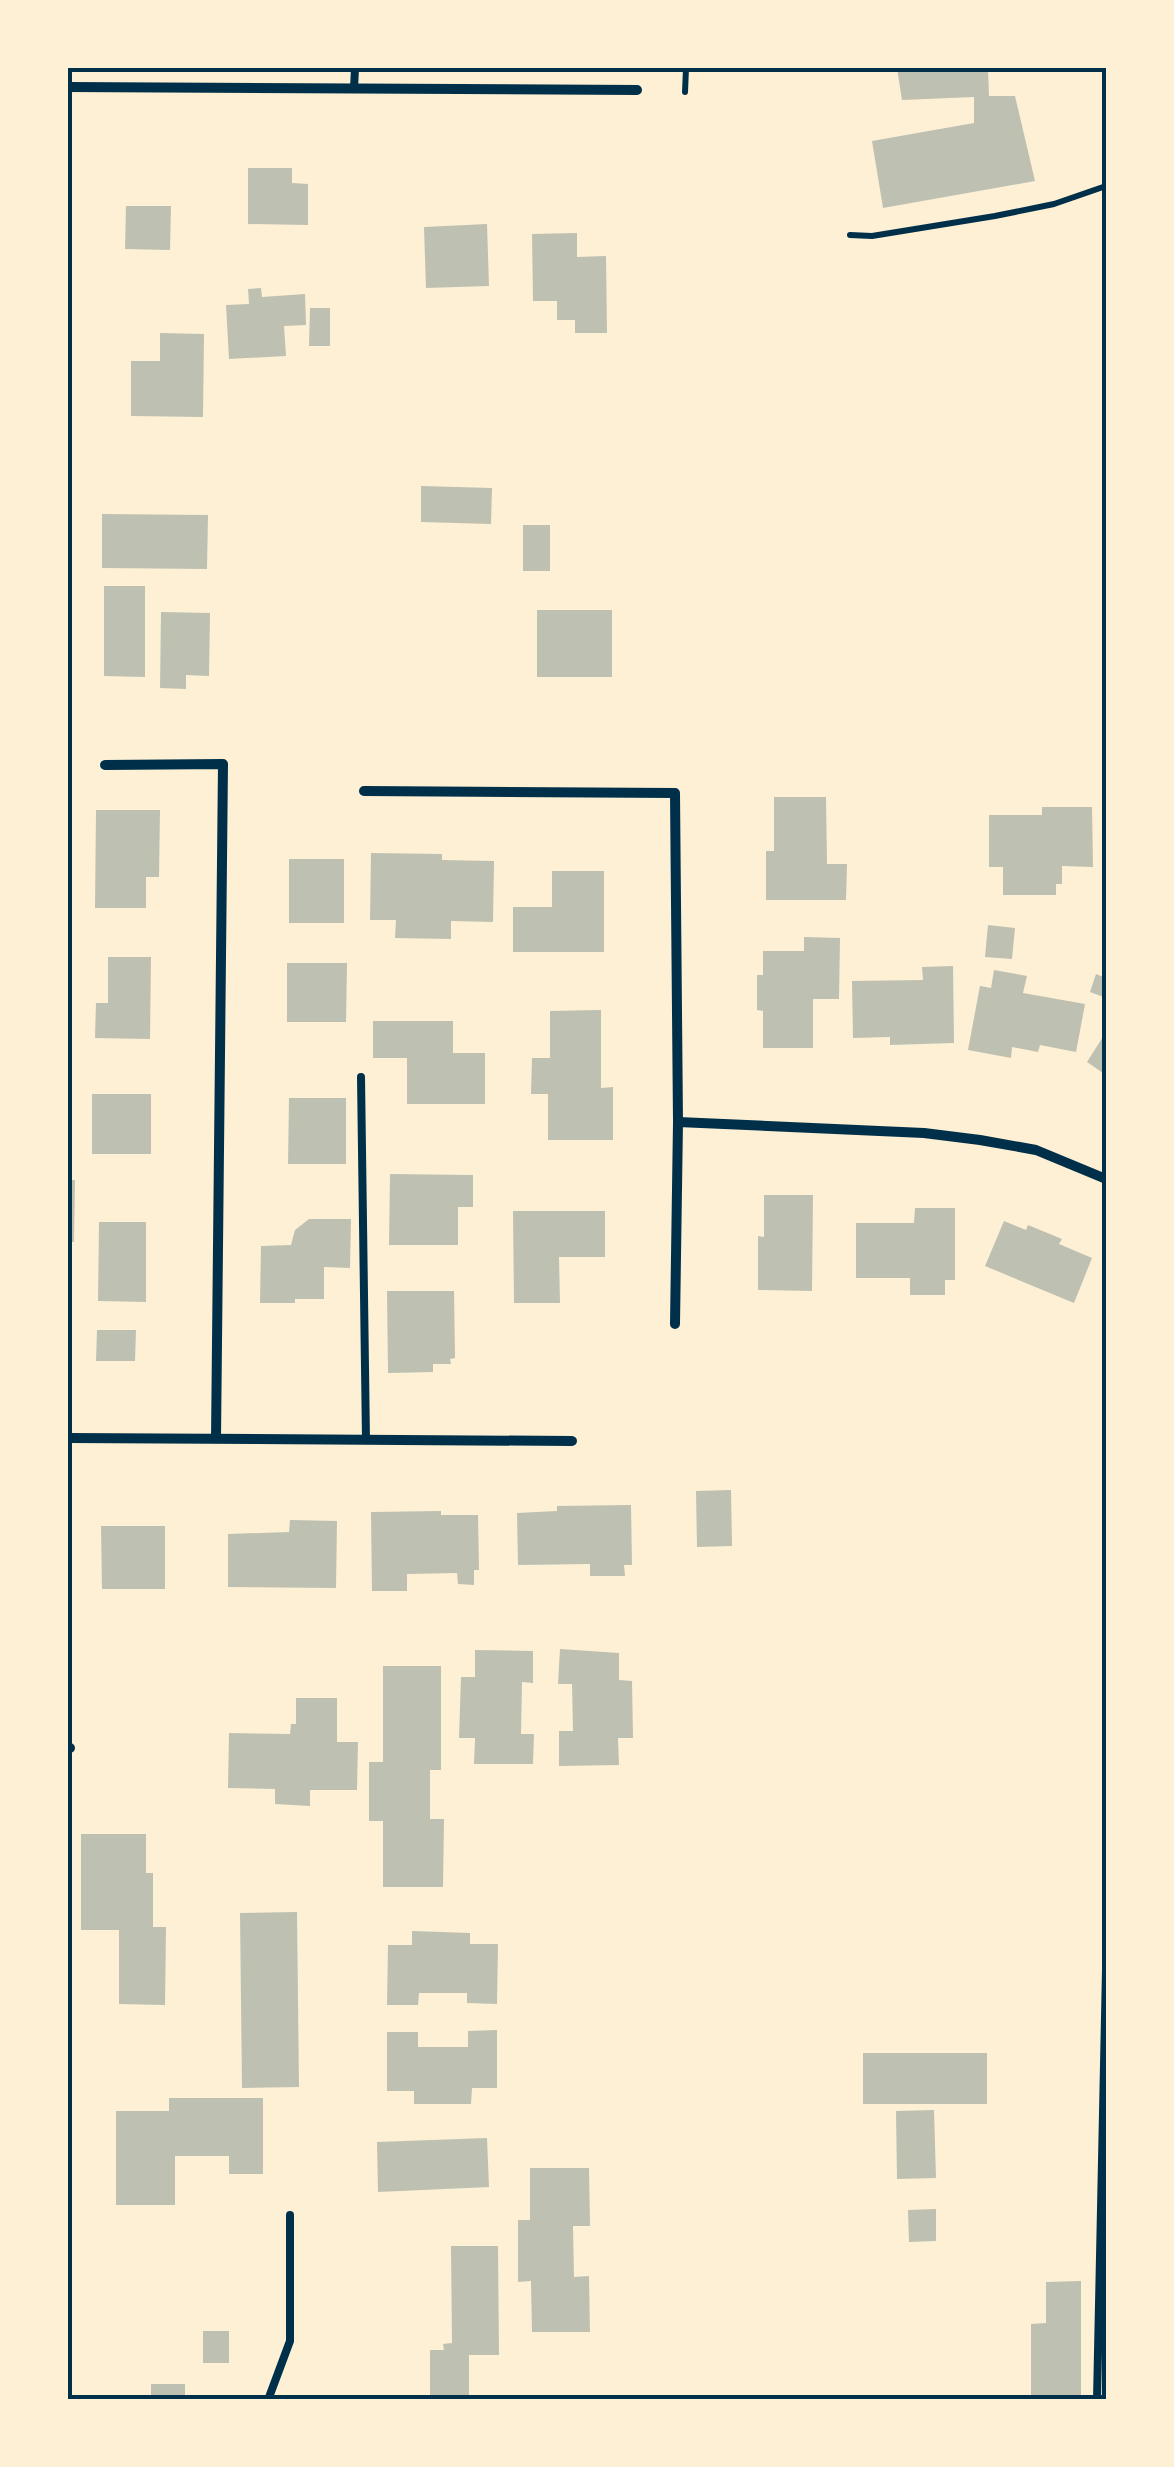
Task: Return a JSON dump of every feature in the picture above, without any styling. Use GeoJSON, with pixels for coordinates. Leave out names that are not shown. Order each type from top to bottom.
{"type":"FeatureCollection","features":[{"type":"Feature","properties":{"kind":"street"},"geometry":{"type":"LineString","coordinates":[[68,87],[637,90]]}},
{"type":"Feature","properties":{"kind":"street"},"geometry":{"type":"LineString","coordinates":[[105,765],[223,764],[216,1439]]}},
{"type":"Feature","properties":{"kind":"street"},"geometry":{"type":"LineString","coordinates":[[364,791],[676,793],[675,1324]]}},
{"type":"Feature","properties":{"kind":"street"},"geometry":{"type":"LineString","coordinates":[[678,1122],[924,1133],[980,1140],[1036,1150],[1106,1179]]}},
{"type":"Feature","properties":{"kind":"street"},"geometry":{"type":"LineString","coordinates":[[68,1438],[572,1441]]}},
{"type":"Feature","properties":{"kind":"lane"},"geometry":{"type":"LineString","coordinates":[[354,88],[355,68]]}},
{"type":"Feature","properties":{"kind":"lane"},"geometry":{"type":"LineString","coordinates":[[361,1077],[366,1440]]}},
{"type":"Feature","properties":{"kind":"lane"},"geometry":{"type":"LineString","coordinates":[[1097,2400],[1106,1969]]}},
{"type":"Feature","properties":{"kind":"lane"},"geometry":{"type":"LineString","coordinates":[[268,2400],[290,2341],[290,2215]]}},
{"type":"Feature","properties":{"kind":"path"},"geometry":{"type":"LineString","coordinates":[[686,68],[686,92]]}},
{"type":"Feature","properties":{"kind":"path"},"geometry":{"type":"LineString","coordinates":[[850,235],[872,236],[995,216],[1054,204],[1106,186]]}},
{"type":"Feature","properties":{"kind":"building"},"geometry":{"type":"Polygon","coordinates":[[[897,68],[988,68],[989,96],[1015,96],[1035,181],[883,208],[872,141],[974,123],[974,97],[902,100],[897,68]]]}},
{"type":"Feature","properties":{"kind":"building"},"geometry":{"type":"Polygon","coordinates":[[[248,168],[292,168],[292,183],[308,184],[308,225],[248,224],[248,168]]]}},
{"type":"Feature","properties":{"kind":"building"},"geometry":{"type":"Polygon","coordinates":[[[126,206],[171,206],[170,250],[125,249],[126,206]]]}},
{"type":"Feature","properties":{"kind":"building"},"geometry":{"type":"Polygon","coordinates":[[[487,224],[489,286],[426,288],[424,227],[487,224]]]}},
{"type":"Feature","properties":{"kind":"building"},"geometry":{"type":"Polygon","coordinates":[[[577,233],[577,257],[606,256],[607,333],[575,333],[575,320],[557,320],[557,301],[533,301],[532,234],[577,233]]]}},
{"type":"Feature","properties":{"kind":"building"},"geometry":{"type":"Polygon","coordinates":[[[261,288],[262,297],[305,294],[306,325],[284,326],[286,356],[229,359],[226,305],[249,304],[248,289],[261,288]]]}},
{"type":"Feature","properties":{"kind":"building"},"geometry":{"type":"Polygon","coordinates":[[[310,308],[330,308],[330,346],[309,346],[310,308]]]}},
{"type":"Feature","properties":{"kind":"building"},"geometry":{"type":"Polygon","coordinates":[[[160,333],[204,334],[203,417],[131,416],[131,361],[160,361],[160,333]]]}},
{"type":"Feature","properties":{"kind":"building"},"geometry":{"type":"Polygon","coordinates":[[[421,486],[492,488],[491,524],[421,522],[421,486]]]}},
{"type":"Feature","properties":{"kind":"building"},"geometry":{"type":"Polygon","coordinates":[[[102,514],[208,515],[207,569],[102,568],[102,514]]]}},
{"type":"Feature","properties":{"kind":"building"},"geometry":{"type":"Polygon","coordinates":[[[523,525],[550,525],[550,571],[523,571],[523,525]]]}},
{"type":"Feature","properties":{"kind":"building"},"geometry":{"type":"Polygon","coordinates":[[[104,586],[145,586],[145,677],[104,676],[104,586]]]}},
{"type":"Feature","properties":{"kind":"building"},"geometry":{"type":"Polygon","coordinates":[[[537,610],[612,610],[612,677],[537,677],[537,610]]]}},
{"type":"Feature","properties":{"kind":"building"},"geometry":{"type":"Polygon","coordinates":[[[161,612],[210,613],[209,676],[186,675],[186,689],[160,688],[161,612]]]}},
{"type":"Feature","properties":{"kind":"building"},"geometry":{"type":"Polygon","coordinates":[[[774,797],[826,797],[827,864],[847,864],[846,900],[766,900],[766,851],[774,851],[774,797]]]}},
{"type":"Feature","properties":{"kind":"building"},"geometry":{"type":"Polygon","coordinates":[[[1042,807],[1092,807],[1093,867],[1062,866],[1062,884],[1056,884],[1056,895],[1003,895],[1003,867],[989,867],[989,815],[1042,815],[1042,807]]]}},
{"type":"Feature","properties":{"kind":"building"},"geometry":{"type":"Polygon","coordinates":[[[96,810],[160,810],[159,877],[146,877],[146,908],[95,908],[96,810]]]}},
{"type":"Feature","properties":{"kind":"building"},"geometry":{"type":"Polygon","coordinates":[[[371,853],[442,854],[442,860],[494,861],[493,922],[451,921],[451,939],[395,938],[396,920],[370,920],[371,853]]]}},
{"type":"Feature","properties":{"kind":"building"},"geometry":{"type":"Polygon","coordinates":[[[289,859],[344,859],[344,923],[289,923],[289,859]]]}},
{"type":"Feature","properties":{"kind":"building"},"geometry":{"type":"Polygon","coordinates":[[[552,871],[604,871],[604,952],[513,952],[513,907],[552,907],[552,871]]]}},
{"type":"Feature","properties":{"kind":"building"},"geometry":{"type":"Polygon","coordinates":[[[988,925],[1015,928],[1012,959],[985,957],[988,925]]]}},
{"type":"Feature","properties":{"kind":"building"},"geometry":{"type":"Polygon","coordinates":[[[804,937],[840,938],[839,999],[813,999],[813,1048],[763,1048],[763,1011],[757,1010],[757,975],[763,975],[763,951],[804,951],[804,937]]]}},
{"type":"Feature","properties":{"kind":"building"},"geometry":{"type":"Polygon","coordinates":[[[108,957],[151,957],[150,1039],[95,1038],[96,1003],[108,1003],[108,957]]]}},
{"type":"Feature","properties":{"kind":"building"},"geometry":{"type":"Polygon","coordinates":[[[287,963],[347,963],[346,1022],[287,1022],[287,963]]]}},
{"type":"Feature","properties":{"kind":"building"},"geometry":{"type":"Polygon","coordinates":[[[953,966],[954,1043],[890,1045],[890,1037],[853,1038],[852,981],[923,980],[922,967],[953,966]]]}},
{"type":"Feature","properties":{"kind":"building"},"geometry":{"type":"Polygon","coordinates":[[[994,970],[1027,976],[1023,993],[1085,1004],[1076,1052],[1040,1045],[1038,1052],[1012,1047],[1011,1058],[968,1050],[980,986],[991,988],[994,970]]]}},
{"type":"Feature","properties":{"kind":"building"},"geometry":{"type":"Polygon","coordinates":[[[1096,974],[1106,978],[1106,998],[1090,992],[1096,974]]]}},
{"type":"Feature","properties":{"kind":"building"},"geometry":{"type":"Polygon","coordinates":[[[601,1010],[601,1088],[613,1087],[613,1140],[548,1140],[548,1094],[531,1094],[532,1058],[550,1058],[550,1011],[601,1010]]]}},
{"type":"Feature","properties":{"kind":"building"},"geometry":{"type":"Polygon","coordinates":[[[373,1021],[453,1021],[453,1053],[485,1053],[485,1104],[407,1104],[407,1058],[373,1058],[373,1021]]]}},
{"type":"Feature","properties":{"kind":"building"},"geometry":{"type":"Polygon","coordinates":[[[1106,1032],[1106,1075],[1087,1062],[1106,1032]]]}},
{"type":"Feature","properties":{"kind":"building"},"geometry":{"type":"Polygon","coordinates":[[[92,1094],[151,1094],[151,1154],[92,1154],[92,1094]]]}},
{"type":"Feature","properties":{"kind":"building"},"geometry":{"type":"Polygon","coordinates":[[[289,1098],[346,1098],[346,1164],[288,1164],[289,1098]]]}},
{"type":"Feature","properties":{"kind":"building"},"geometry":{"type":"Polygon","coordinates":[[[390,1174],[473,1175],[473,1207],[458,1207],[458,1245],[389,1245],[390,1174]]]}},
{"type":"Feature","properties":{"kind":"building"},"geometry":{"type":"Polygon","coordinates":[[[68,1180],[75,1180],[74,1242],[68,1242],[68,1180]]]}},
{"type":"Feature","properties":{"kind":"building"},"geometry":{"type":"Polygon","coordinates":[[[764,1195],[813,1195],[812,1291],[758,1290],[758,1236],[764,1237],[764,1195]]]}},
{"type":"Feature","properties":{"kind":"building"},"geometry":{"type":"Polygon","coordinates":[[[915,1208],[955,1208],[955,1280],[945,1280],[945,1295],[910,1295],[910,1278],[856,1278],[856,1223],[914,1223],[915,1208]]]}},
{"type":"Feature","properties":{"kind":"building"},"geometry":{"type":"Polygon","coordinates":[[[513,1211],[605,1211],[605,1257],[559,1257],[560,1303],[514,1303],[513,1211]]]}},
{"type":"Feature","properties":{"kind":"building"},"geometry":{"type":"Polygon","coordinates":[[[309,1219],[351,1219],[350,1268],[324,1267],[324,1299],[260,1303],[261,1246],[291,1245],[295,1230],[309,1219]]]}},
{"type":"Feature","properties":{"kind":"building"},"geometry":{"type":"Polygon","coordinates":[[[1004,1221],[1026,1230],[1028,1225],[1062,1239],[1059,1244],[1092,1258],[1074,1303],[985,1266],[1004,1221]]]}},
{"type":"Feature","properties":{"kind":"building"},"geometry":{"type":"Polygon","coordinates":[[[99,1222],[146,1222],[146,1302],[98,1301],[99,1222]]]}},
{"type":"Feature","properties":{"kind":"building"},"geometry":{"type":"Polygon","coordinates":[[[387,1291],[454,1291],[455,1358],[450,1359],[451,1364],[433,1364],[433,1372],[388,1373],[387,1291]]]}},
{"type":"Feature","properties":{"kind":"building"},"geometry":{"type":"Polygon","coordinates":[[[97,1330],[136,1330],[135,1361],[96,1361],[97,1330]]]}},
{"type":"Feature","properties":{"kind":"building"},"geometry":{"type":"Polygon","coordinates":[[[731,1490],[732,1546],[697,1547],[696,1491],[731,1490]]]}},
{"type":"Feature","properties":{"kind":"building"},"geometry":{"type":"Polygon","coordinates":[[[631,1505],[632,1565],[624,1565],[625,1576],[590,1576],[590,1564],[518,1565],[517,1513],[557,1511],[557,1506],[631,1505]]]}},
{"type":"Feature","properties":{"kind":"building"},"geometry":{"type":"Polygon","coordinates":[[[441,1511],[441,1515],[478,1515],[479,1570],[474,1570],[474,1585],[458,1584],[457,1573],[407,1574],[407,1591],[372,1591],[371,1512],[441,1511]]]}},
{"type":"Feature","properties":{"kind":"building"},"geometry":{"type":"Polygon","coordinates":[[[290,1520],[337,1521],[336,1588],[228,1587],[228,1534],[289,1532],[290,1520]]]}},
{"type":"Feature","properties":{"kind":"building"},"geometry":{"type":"Polygon","coordinates":[[[101,1526],[165,1526],[165,1589],[102,1589],[101,1526]]]}},
{"type":"Feature","properties":{"kind":"building"},"geometry":{"type":"Polygon","coordinates":[[[560,1649],[619,1653],[619,1680],[632,1681],[633,1738],[618,1738],[619,1765],[559,1766],[559,1731],[573,1731],[572,1684],[558,1684],[560,1649]]]}},
{"type":"Feature","properties":{"kind":"building"},"geometry":{"type":"Polygon","coordinates":[[[475,1650],[533,1651],[533,1683],[522,1682],[521,1734],[534,1734],[533,1764],[474,1764],[475,1738],[459,1738],[461,1677],[475,1677],[475,1650]]]}},
{"type":"Feature","properties":{"kind":"building"},"geometry":{"type":"Polygon","coordinates":[[[383,1666],[441,1666],[441,1770],[430,1770],[430,1819],[444,1819],[443,1887],[383,1887],[383,1821],[369,1821],[369,1762],[383,1762],[383,1666]]]}},
{"type":"Feature","properties":{"kind":"building"},"geometry":{"type":"Polygon","coordinates":[[[296,1698],[337,1698],[337,1742],[358,1742],[357,1790],[310,1790],[310,1806],[275,1804],[275,1789],[228,1788],[229,1733],[290,1734],[291,1724],[296,1724],[296,1698]]]}},
{"type":"Feature","properties":{"kind":"building"},"geometry":{"type":"Polygon","coordinates":[[[81,1834],[146,1834],[146,1873],[153,1873],[153,1927],[166,1927],[165,2005],[119,2004],[119,1930],[81,1930],[81,1834]]]}},
{"type":"Feature","properties":{"kind":"building"},"geometry":{"type":"Polygon","coordinates":[[[297,1912],[299,2087],[242,2088],[240,1913],[297,1912]]]}},
{"type":"Feature","properties":{"kind":"building"},"geometry":{"type":"Polygon","coordinates":[[[412,1931],[470,1933],[470,1944],[498,1944],[497,2004],[467,2003],[467,1993],[419,1993],[418,2005],[387,2005],[388,1945],[412,1945],[412,1931]]]}},
{"type":"Feature","properties":{"kind":"building"},"geometry":{"type":"Polygon","coordinates":[[[497,2030],[497,2088],[472,2088],[471,2104],[414,2104],[414,2091],[387,2091],[387,2032],[418,2032],[418,2047],[468,2047],[468,2031],[497,2030]]]}},
{"type":"Feature","properties":{"kind":"building"},"geometry":{"type":"Polygon","coordinates":[[[863,2053],[987,2053],[987,2104],[863,2104],[863,2053]]]}},
{"type":"Feature","properties":{"kind":"building"},"geometry":{"type":"Polygon","coordinates":[[[169,2098],[263,2098],[263,2174],[229,2174],[229,2156],[175,2156],[175,2205],[116,2205],[116,2111],[169,2111],[169,2098]]]}},
{"type":"Feature","properties":{"kind":"building"},"geometry":{"type":"Polygon","coordinates":[[[934,2110],[936,2178],[897,2179],[896,2111],[934,2110]]]}},
{"type":"Feature","properties":{"kind":"building"},"geometry":{"type":"Polygon","coordinates":[[[487,2138],[489,2187],[378,2192],[377,2142],[487,2138]]]}},
{"type":"Feature","properties":{"kind":"building"},"geometry":{"type":"Polygon","coordinates":[[[530,2168],[589,2168],[590,2226],[573,2226],[574,2277],[589,2276],[590,2332],[532,2332],[531,2281],[518,2282],[518,2220],[530,2220],[530,2168]]]}},
{"type":"Feature","properties":{"kind":"building"},"geometry":{"type":"Polygon","coordinates":[[[936,2209],[936,2241],[909,2242],[908,2210],[936,2209]]]}},
{"type":"Feature","properties":{"kind":"building"},"geometry":{"type":"Polygon","coordinates":[[[451,2246],[498,2246],[499,2355],[469,2355],[469,2400],[430,2400],[430,2350],[444,2350],[443,2344],[452,2343],[451,2246]]]}},
{"type":"Feature","properties":{"kind":"building"},"geometry":{"type":"Polygon","coordinates":[[[1081,2281],[1081,2400],[1031,2400],[1031,2324],[1046,2323],[1046,2282],[1081,2281]]]}},
{"type":"Feature","properties":{"kind":"building"},"geometry":{"type":"Polygon","coordinates":[[[203,2331],[229,2331],[229,2363],[203,2363],[203,2331]]]}},
{"type":"Feature","properties":{"kind":"building"},"geometry":{"type":"Polygon","coordinates":[[[151,2384],[185,2384],[185,2400],[151,2400],[151,2384]]]}}]}
